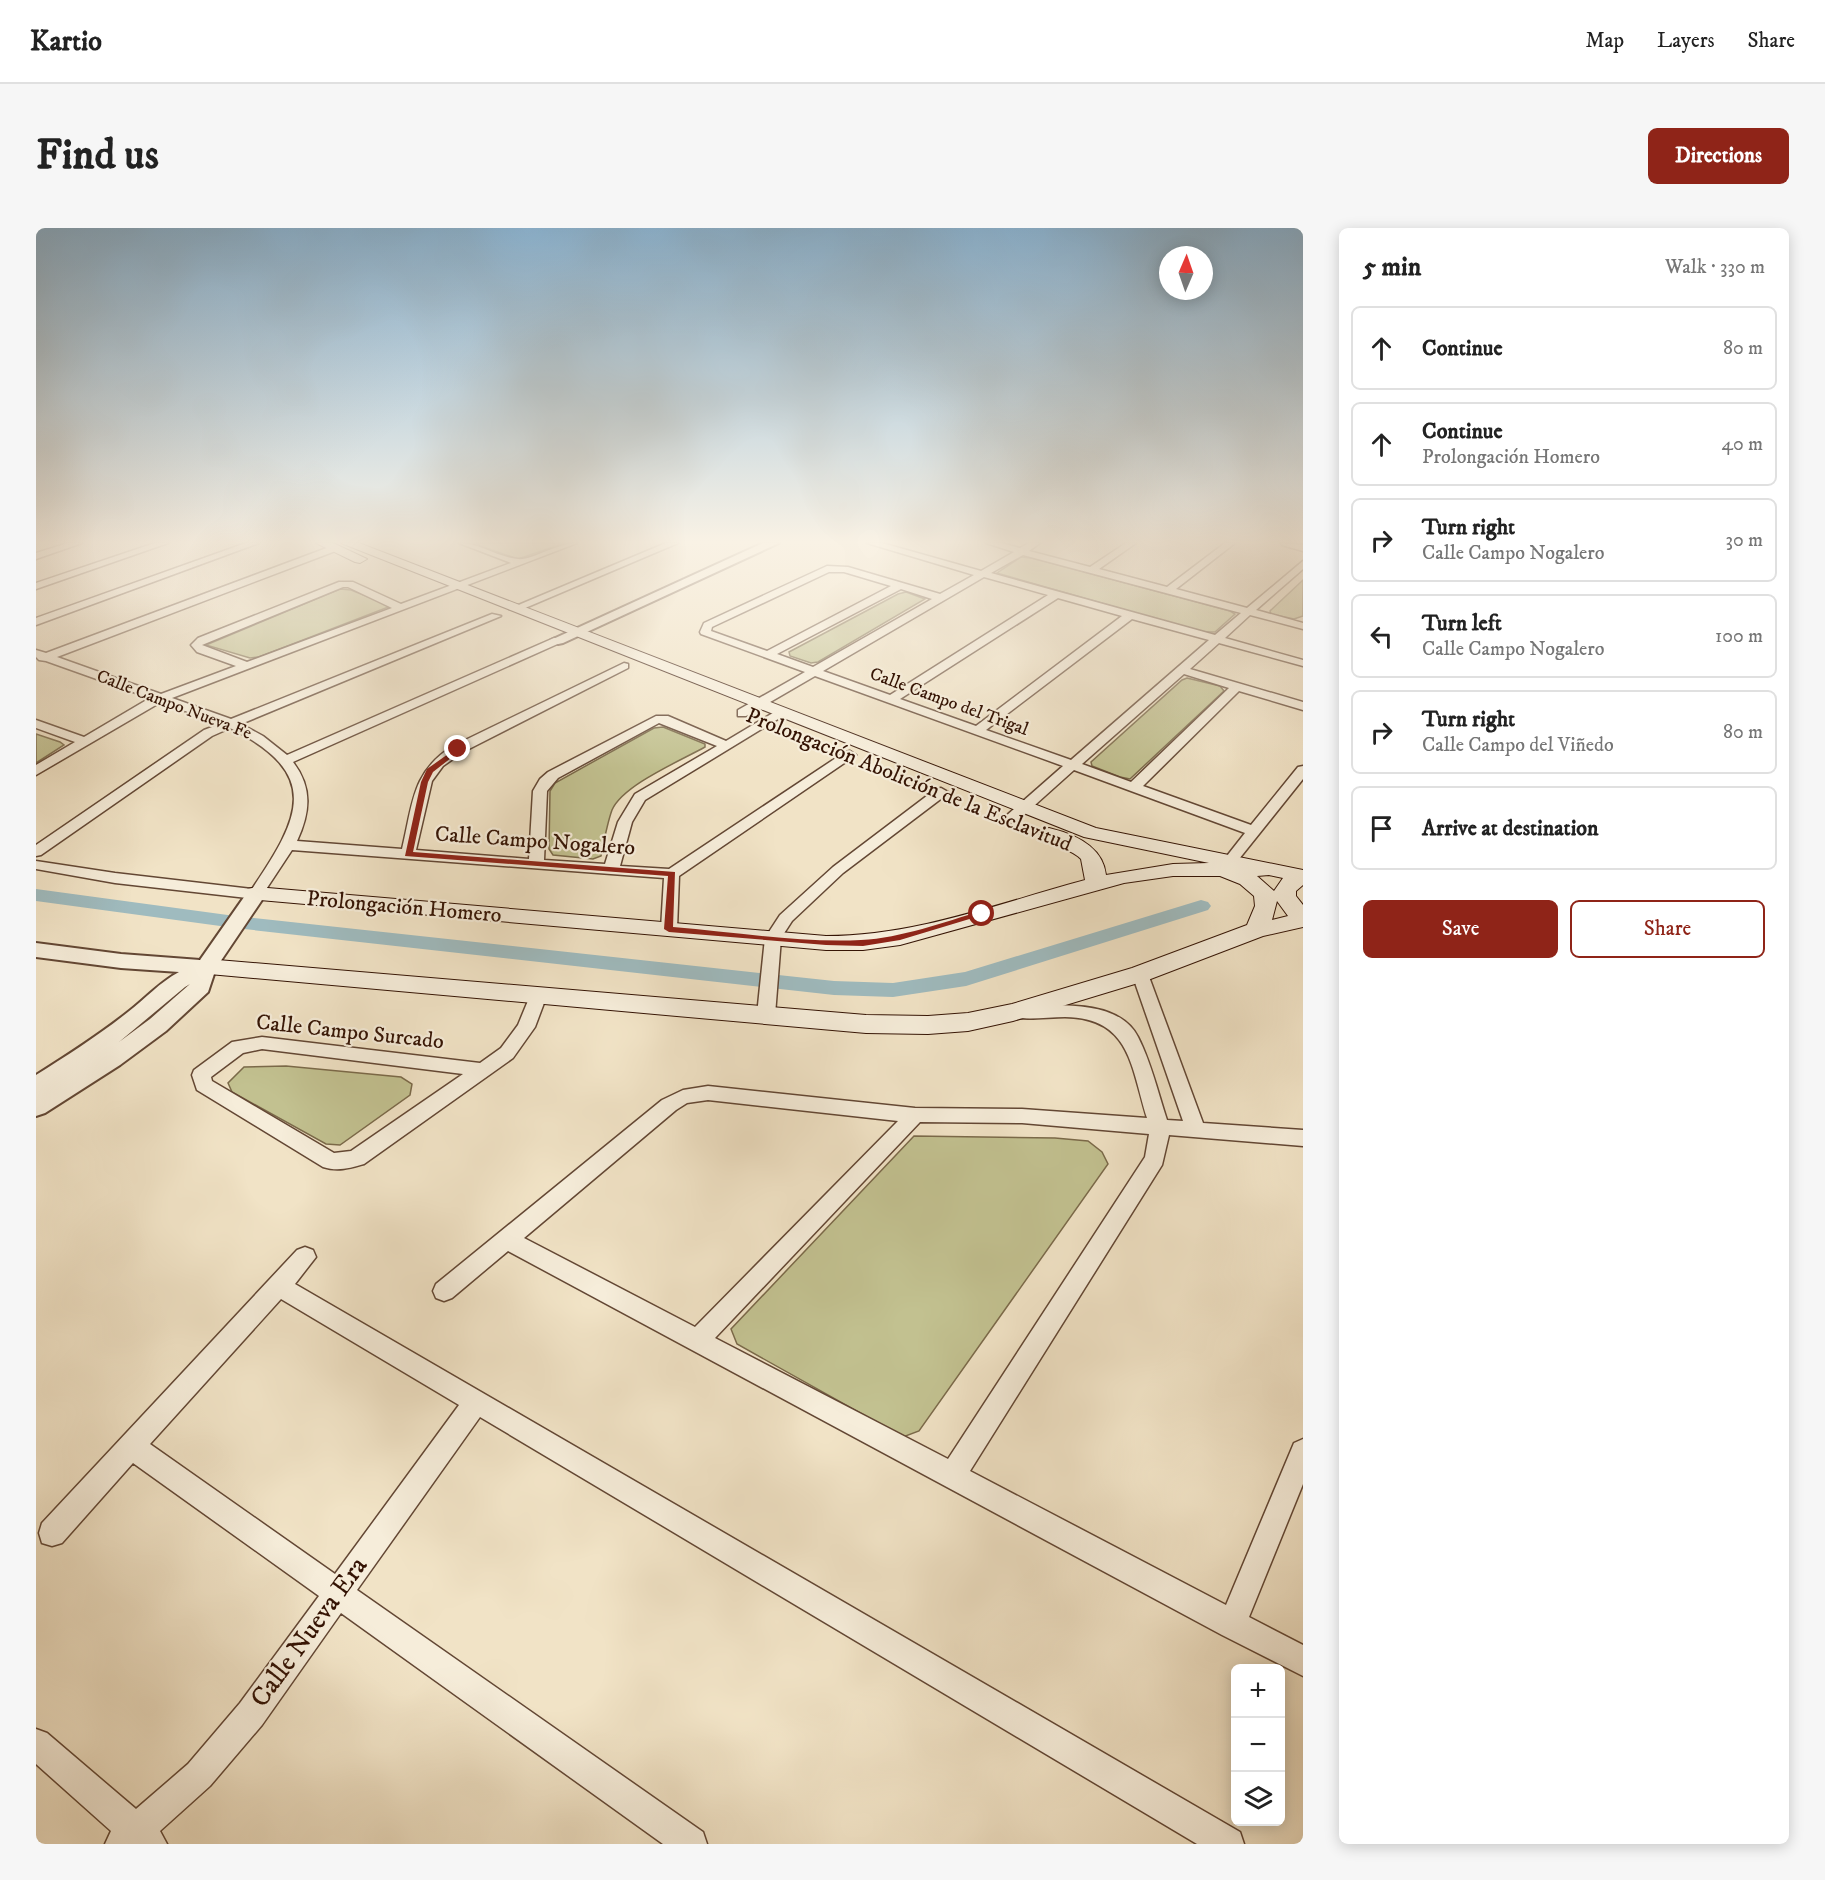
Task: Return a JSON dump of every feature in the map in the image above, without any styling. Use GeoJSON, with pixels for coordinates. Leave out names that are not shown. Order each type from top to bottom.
{"type":"FeatureCollection","features":[{"type":"Feature","properties":{"kind":"main road","name":"Prolongación Abolición de la Esclavitud"},"geometry":{"type":"LineString","coordinates":[[502,618],[941,792],[1091,833],[1303,876]]}},
{"type":"Feature","properties":{"kind":"main road","name":"Prolongación Abolición de la Esclavitud"},"geometry":{"type":"LineString","coordinates":[[539,618],[782,713],[1017,813],[1088,853],[1095,862],[1096,883],[900,938],[863,943],[772,947]]}},
{"type":"Feature","properties":{"kind":"main road"},"geometry":{"type":"LineString","coordinates":[[1209,869],[1238,874],[1257,885],[1265,894],[1266,906],[1257,930]]}},
{"type":"Feature","properties":{"kind":"main road"},"geometry":{"type":"LineString","coordinates":[[1096,883],[1147,873],[1209,869],[1270,869]]}},
{"type":"Feature","properties":{"kind":"main road"},"geometry":{"type":"LineString","coordinates":[[206,967],[698,1010],[767,1005],[866,1024],[928,1025],[968,1022],[1014,1012],[1140,974],[1257,930],[1303,920],[1285,897],[1285,890],[1292,882],[1303,876]]}},
{"type":"Feature","properties":{"kind":"main road","name":"Prolongación Homero"},"geometry":{"type":"LineString","coordinates":[[256,894],[669,929],[772,947]]}},
{"type":"Feature","properties":{"kind":"street"},"geometry":{"type":"LineString","coordinates":[[40,657],[142,618]]}},
{"type":"Feature","properties":{"kind":"street"},"geometry":{"type":"LineString","coordinates":[[248,666],[197,649],[196,645],[202,640],[256,618]]}},
{"type":"Feature","properties":{"kind":"street"},"geometry":{"type":"LineString","coordinates":[[36,771],[136,709],[160,698],[374,618]]}},
{"type":"Feature","properties":{"kind":"street"},"geometry":{"type":"LineString","coordinates":[[36,852],[208,733],[490,618]]}},
{"type":"Feature","properties":{"kind":"street"},"geometry":{"type":"LineString","coordinates":[[287,760],[604,618]]}},
{"type":"Feature","properties":{"kind":"street","name":"Calle Campo del Trigal"},"geometry":{"type":"LineString","coordinates":[[722,618],[708,625],[705,629],[708,634],[1254,831]]}},
{"type":"Feature","properties":{"kind":"street"},"geometry":{"type":"LineString","coordinates":[[767,655],[837,618]]}},
{"type":"Feature","properties":{"kind":"street"},"geometry":{"type":"LineString","coordinates":[[742,713],[906,618]]}},
{"type":"Feature","properties":{"kind":"street"},"geometry":{"type":"LineString","coordinates":[[890,700],[1019,618]]}},
{"type":"Feature","properties":{"kind":"street"},"geometry":{"type":"LineString","coordinates":[[977,731],[1125,618]]}},
{"type":"Feature","properties":{"kind":"street"},"geometry":{"type":"LineString","coordinates":[[1142,618],[1303,663]]}},
{"type":"Feature","properties":{"kind":"street"},"geometry":{"type":"LineString","coordinates":[[1017,813],[1241,618]]}},
{"type":"Feature","properties":{"kind":"street"},"geometry":{"type":"LineString","coordinates":[[1274,618],[1303,626]]}},
{"type":"Feature","properties":{"kind":"street","name":"Calle Campo Nueva Fe"},"geometry":{"type":"LineString","coordinates":[[36,1107],[112,1059],[158,1024],[200,987],[206,967],[287,845],[298,821],[301,800],[297,776],[287,760],[258,737],[229,723],[40,657]]}},
{"type":"Feature","properties":{"kind":"street"},"geometry":{"type":"LineString","coordinates":[[408,855],[425,782],[430,771],[439,761],[458,749],[624,666]]}},
{"type":"Feature","properties":{"kind":"street"},"geometry":{"type":"LineString","coordinates":[[1182,670],[1303,706]]}},
{"type":"Feature","properties":{"kind":"street"},"geometry":{"type":"LineString","coordinates":[[1133,788],[1237,686]]}},
{"type":"Feature","properties":{"kind":"street"},"geometry":{"type":"LineString","coordinates":[[611,870],[626,819],[631,807],[640,797],[782,713]]}},
{"type":"Feature","properties":{"kind":"street"},"geometry":{"type":"LineString","coordinates":[[536,864],[540,791],[553,775],[656,720],[664,719],[727,746]]}},
{"type":"Feature","properties":{"kind":"street"},"geometry":{"type":"LineString","coordinates":[[36,724],[84,741]]}},
{"type":"Feature","properties":{"kind":"street"},"geometry":{"type":"LineString","coordinates":[[669,929],[672,874],[850,756]]}},
{"type":"Feature","properties":{"kind":"street"},"geometry":{"type":"LineString","coordinates":[[1230,861],[1303,770]]}},
{"type":"Feature","properties":{"kind":"street"},"geometry":{"type":"LineString","coordinates":[[767,1005],[772,947],[786,918],[814,891],[941,792]]}},
{"type":"Feature","properties":{"kind":"street","name":"Calle Campo Nogalero"},"geometry":{"type":"LineString","coordinates":[[287,845],[672,874]]}},
{"type":"Feature","properties":{"kind":"street","name":"Prolongación Homero"},"geometry":{"type":"LineString","coordinates":[[36,865],[115,878],[256,894]]}},
{"type":"Feature","properties":{"kind":"street"},"geometry":{"type":"LineString","coordinates":[[36,950],[121,961],[206,967]]}},
{"type":"Feature","properties":{"kind":"street","name":"Calle Campo Nueva Fe"},"geometry":{"type":"LineString","coordinates":[[36,1086],[93,1050],[137,1017],[177,982],[206,967]]}},
{"type":"Feature","properties":{"kind":"street"},"geometry":{"type":"LineString","coordinates":[[1140,974],[1196,1130]]}},
{"type":"Feature","properties":{"kind":"street","name":"Calle Campo Surcado"},"geometry":{"type":"LineString","coordinates":[[486,1070],[262,1043],[238,1047],[201,1075],[201,1080],[204,1085],[330,1161],[340,1162],[357,1158],[486,1070],[516,1043],[526,1027],[538,995]]}},
{"type":"Feature","properties":{"kind":"street"},"geometry":{"type":"LineString","coordinates":[[951,1476],[1155,1159],[1160,1127],[1130,1038],[1121,1026],[1096,1013],[1081,1010],[1046,1013],[1014,1012]]}},
{"type":"Feature","properties":{"kind":"street"},"geometry":{"type":"LineString","coordinates":[[444,1291],[669,1105],[683,1097],[708,1093],[915,1115],[1022,1116],[1303,1138]]}},
{"type":"Feature","properties":{"kind":"street"},"geometry":{"type":"LineString","coordinates":[[697,1341],[915,1115]]}},
{"type":"Feature","properties":{"kind":"street"},"geometry":{"type":"LineString","coordinates":[[506,1239],[1303,1661]]}},
{"type":"Feature","properties":{"kind":"street"},"geometry":{"type":"LineString","coordinates":[[52,1533],[305,1257]]}},
{"type":"Feature","properties":{"kind":"street"},"geometry":{"type":"LineString","coordinates":[[279,1286],[1228,1844]]}},
{"type":"Feature","properties":{"kind":"street","name":"Calle Nueva Era"},"geometry":{"type":"LineString","coordinates":[[136,1840],[199,1775],[251,1714],[476,1402]]}},
{"type":"Feature","properties":{"kind":"street"},"geometry":{"type":"LineString","coordinates":[[131,1446],[691,1844]]}},
{"type":"Feature","properties":{"kind":"street"},"geometry":{"type":"LineString","coordinates":[[1232,1625],[1303,1452]]}},
{"type":"Feature","properties":{"kind":"street"},"geometry":{"type":"LineString","coordinates":[[36,1744],[136,1840]]}},
{"type":"Feature","properties":{"kind":"shaded area"},"geometry":{"type":"Polygon","coordinates":[[[270,618],[359,618],[259,657],[250,658],[206,645],[270,618]]]}},
{"type":"Feature","properties":{"kind":"shaded area"},"geometry":{"type":"Polygon","coordinates":[[[852,618],[892,618],[818,662],[811,663],[790,656],[789,652],[852,618]]]}},
{"type":"Feature","properties":{"kind":"shaded area"},"geometry":{"type":"Polygon","coordinates":[[[1155,618],[1230,618],[1215,632],[1202,632],[1155,618]]]}},
{"type":"Feature","properties":{"kind":"shaded area"},"geometry":{"type":"Polygon","coordinates":[[[1187,678],[1220,686],[1224,691],[1130,779],[1092,766],[1091,762],[1187,678]]]}},
{"type":"Feature","properties":{"kind":"shaded area"},"geometry":{"type":"Polygon","coordinates":[[[663,727],[705,744],[705,747],[653,774],[618,801],[610,815],[601,856],[593,859],[553,855],[549,849],[550,791],[555,783],[654,728],[663,727]]]}},
{"type":"Feature","properties":{"kind":"shaded area"},"geometry":{"type":"Polygon","coordinates":[[[36,734],[60,742],[64,745],[36,763],[36,734]]]}},
{"type":"Feature","properties":{"kind":"shaded area"},"geometry":{"type":"Polygon","coordinates":[[[286,1066],[401,1077],[412,1084],[410,1095],[340,1145],[326,1144],[232,1092],[228,1083],[244,1067],[286,1066]]]}},
{"type":"Feature","properties":{"kind":"shaded area"},"geometry":{"type":"Polygon","coordinates":[[[914,1136],[1055,1138],[1088,1141],[1102,1152],[1108,1164],[919,1431],[903,1437],[737,1344],[731,1329],[914,1136]]]}},
{"type":"Feature","properties":{"kind":"waterway"},"geometry":{"type":"LineString","coordinates":[[36,895],[335,934],[834,988],[893,990],[966,979],[1201,906]]}},
{"type":"Feature","properties":{"kind":"route"},"geometry":{"type":"LineString","coordinates":[[458,749],[439,761],[430,771],[425,782],[408,855],[672,874],[669,929],[826,943],[863,943],[900,938],[982,914]]}}]}
